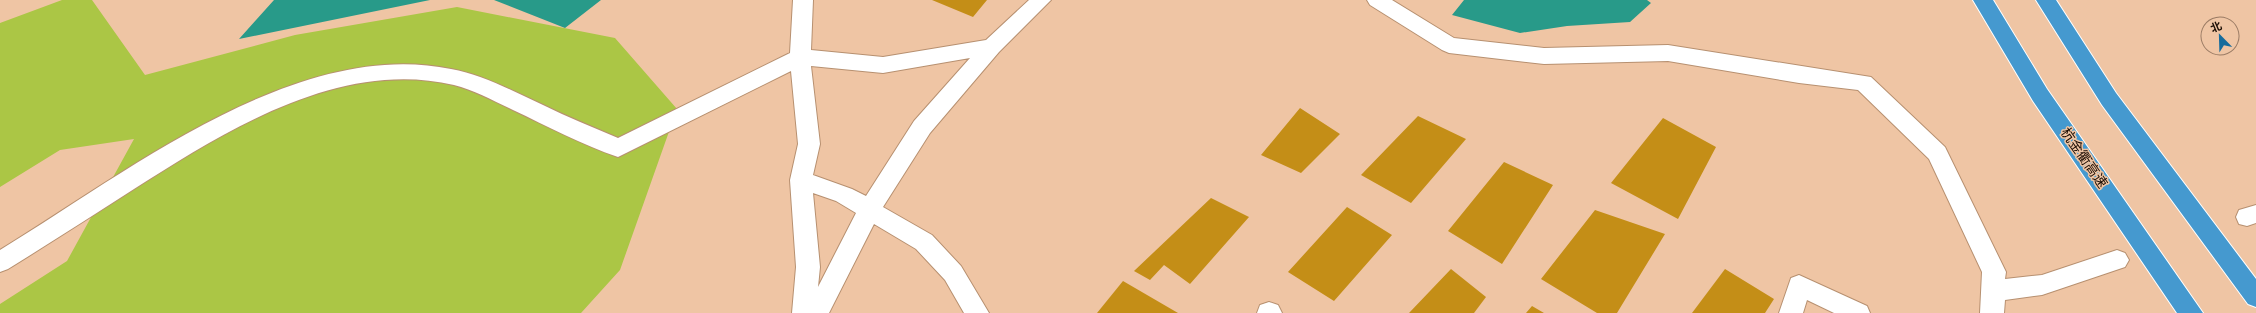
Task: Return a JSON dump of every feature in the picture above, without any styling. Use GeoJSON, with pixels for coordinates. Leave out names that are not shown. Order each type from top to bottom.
{"type":"FeatureCollection","features":[{"type":"Feature","properties":{"kind":"highway","name":"杭金衢高速"},"geometry":{"type":"LineString","coordinates":[[1983,0],[2040,95],[2191,313]]}},
{"type":"Feature","properties":{"kind":"highway"},"geometry":{"type":"LineString","coordinates":[[2046,0],[2109,98],[2256,297]]}},
{"type":"Feature","properties":{"kind":"highway"},"geometry":{"type":"LineString","coordinates":[[2040,95],[2176,313]]}},
{"type":"Feature","properties":{"kind":"street"},"geometry":{"type":"LineString","coordinates":[[803,0],[800,57],[808,144],[801,180],[808,267],[804,313]]}},
{"type":"Feature","properties":{"kind":"street"},"geometry":{"type":"LineString","coordinates":[[817,313],[869,210],[922,127],[992,47],[1041,0]]}},
{"type":"Feature","properties":{"kind":"street"},"geometry":{"type":"LineString","coordinates":[[1377,0],[1449,45],[1544,56],[1668,53],[1799,76],[1864,83],[1937,153],[1994,272],[1993,302],[2117,260]]}},
{"type":"Feature","properties":{"kind":"street"},"geometry":{"type":"LineString","coordinates":[[0,262],[186,144],[255,110],[305,88],[358,75],[402,73],[442,75],[485,86],[530,109],[618,148],[800,57],[883,65],[992,47]]}},
{"type":"Feature","properties":{"kind":"street"},"geometry":{"type":"LineString","coordinates":[[801,180],[844,194],[924,242],[953,273],[977,313]]}},
{"type":"Feature","properties":{"kind":"street"},"geometry":{"type":"LineString","coordinates":[[1791,313],[1799,285],[1858,313]]}},
{"type":"Feature","properties":{"kind":"green space"},"geometry":{"type":"Polygon","coordinates":[[[62,0],[92,0],[145,75],[295,35],[457,7],[615,38],[677,109],[620,270],[581,313],[0,313],[0,304],[67,261],[134,139],[60,150],[0,187],[0,23],[62,0]]]}},
{"type":"Feature","properties":{"kind":"water"},"geometry":{"type":"Polygon","coordinates":[[[274,0],[430,0],[239,39],[274,0]]]}},
{"type":"Feature","properties":{"kind":"water"},"geometry":{"type":"Polygon","coordinates":[[[494,0],[601,0],[565,28],[494,0]]]}},
{"type":"Feature","properties":{"kind":"water"},"geometry":{"type":"Polygon","coordinates":[[[1464,0],[1647,0],[1651,3],[1630,22],[1567,26],[1520,33],[1452,15],[1464,0]]]}},
{"type":"Feature","properties":{"kind":"building"},"geometry":{"type":"Polygon","coordinates":[[[932,0],[987,0],[973,17],[932,0]]]}},
{"type":"Feature","properties":{"kind":"building"},"geometry":{"type":"Polygon","coordinates":[[[1300,108],[1340,134],[1301,173],[1261,155],[1300,108]]]}},
{"type":"Feature","properties":{"kind":"building"},"geometry":{"type":"Polygon","coordinates":[[[1418,116],[1466,139],[1411,203],[1361,175],[1418,116]]]}},
{"type":"Feature","properties":{"kind":"building"},"geometry":{"type":"Polygon","coordinates":[[[1663,118],[1716,147],[1678,219],[1611,183],[1663,118]]]}},
{"type":"Feature","properties":{"kind":"building"},"geometry":{"type":"Polygon","coordinates":[[[1504,162],[1553,185],[1502,264],[1448,231],[1504,162]]]}},
{"type":"Feature","properties":{"kind":"building"},"geometry":{"type":"Polygon","coordinates":[[[1211,198],[1249,217],[1190,284],[1164,265],[1150,280],[1134,271],[1211,198]]]}},
{"type":"Feature","properties":{"kind":"building"},"geometry":{"type":"Polygon","coordinates":[[[1347,207],[1392,235],[1334,301],[1288,272],[1347,207]]]}},
{"type":"Feature","properties":{"kind":"building"},"geometry":{"type":"Polygon","coordinates":[[[1595,210],[1665,234],[1617,313],[1597,313],[1541,279],[1595,210]]]}},
{"type":"Feature","properties":{"kind":"building"},"geometry":{"type":"Polygon","coordinates":[[[1451,269],[1486,297],[1474,313],[1409,313],[1451,269]]]}},
{"type":"Feature","properties":{"kind":"building"},"geometry":{"type":"Polygon","coordinates":[[[1725,269],[1774,299],[1765,313],[1692,313],[1725,269]]]}},
{"type":"Feature","properties":{"kind":"building"},"geometry":{"type":"Polygon","coordinates":[[[1123,281],[1178,313],[1097,313],[1123,281]]]}},
{"type":"Feature","properties":{"kind":"building"},"geometry":{"type":"Polygon","coordinates":[[[1532,306],[1544,313],[1526,313],[1532,306]]]}}]}
